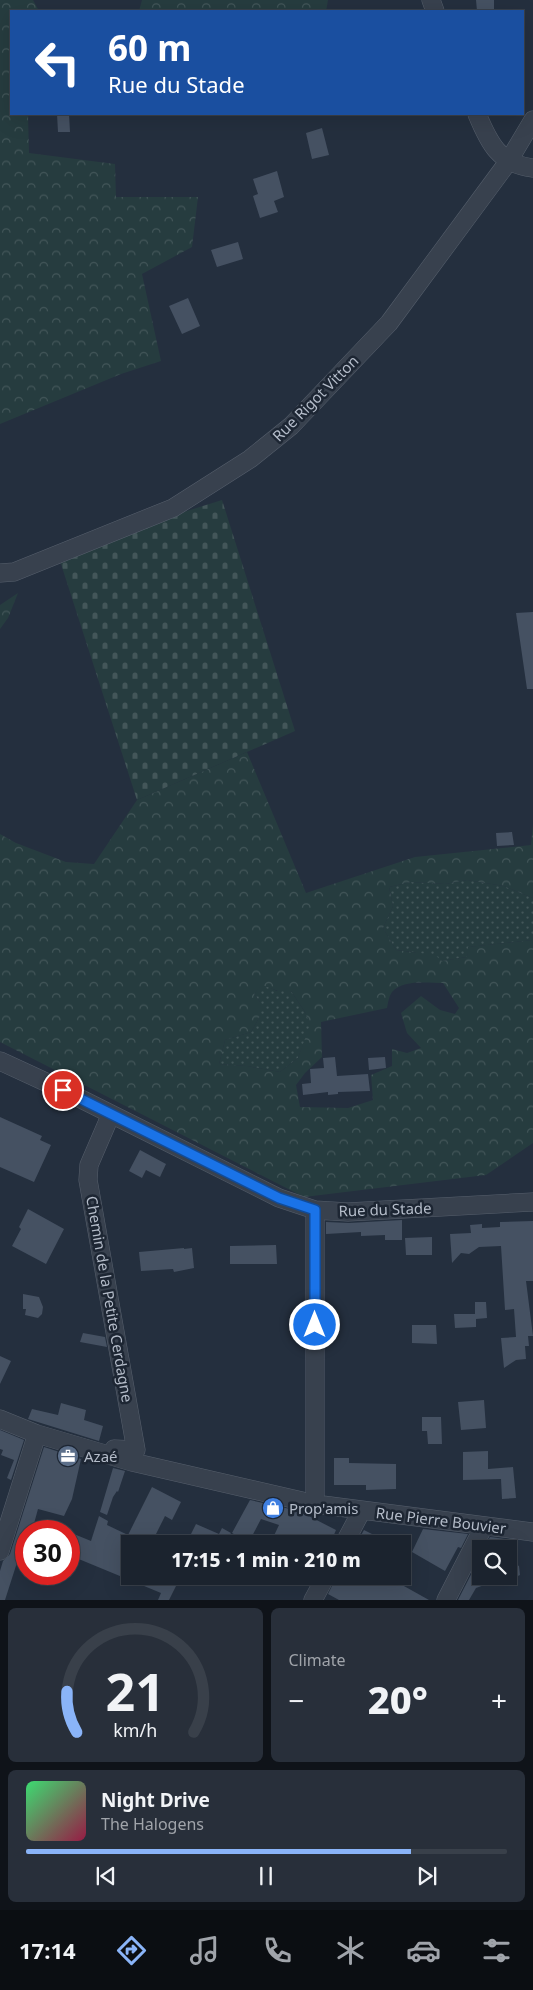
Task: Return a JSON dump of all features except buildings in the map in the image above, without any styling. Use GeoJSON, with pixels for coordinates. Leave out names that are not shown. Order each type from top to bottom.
{"type":"FeatureCollection","features":[{"type":"Feature","properties":{"kind":"street"},"geometry":{"type":"LineString","coordinates":[[477,115],[484,131],[497,151],[508,162],[518,166],[533,168]]}},
{"type":"Feature","properties":{"kind":"street","name":"Rue Rigot Vitton"},"geometry":{"type":"LineString","coordinates":[[0,573],[14,572],[173,508],[250,460],[291,426],[389,323],[508,162],[533,120]]}},
{"type":"Feature","properties":{"kind":"street","name":"Rue du Stade"},"geometry":{"type":"LineString","coordinates":[[0,1060],[279,1198],[315,1210],[348,1212],[533,1202]]}},
{"type":"Feature","properties":{"kind":"street","name":"Chemin de la Petite Cerdagne"},"geometry":{"type":"LineString","coordinates":[[100,1452],[105,1448],[136,1450],[88,1180],[89,1166],[111,1114]]}},
{"type":"Feature","properties":{"kind":"street"},"geometry":{"type":"LineString","coordinates":[[315,1210],[315,1504]]}},
{"type":"Feature","properties":{"kind":"street","name":"Rue Pierre Bouvier"},"geometry":{"type":"LineString","coordinates":[[0,1419],[37,1434],[132,1462],[315,1504],[533,1532]]}},
{"type":"Feature","properties":{"kind":"street"},"geometry":{"type":"LineString","coordinates":[[0,1551],[37,1434]]}},
{"type":"Feature","properties":{"kind":"street"},"geometry":{"type":"LineString","coordinates":[[349,1535],[362,1510]]}},
{"type":"Feature","properties":{"kind":"street"},"geometry":{"type":"LineString","coordinates":[[446,1600],[484,1526]]}},
{"type":"Feature","properties":{"kind":"street"},"geometry":{"type":"LineString","coordinates":[[313,1600],[321,1585]]}},
{"type":"Feature","properties":{"kind":"green space"},"geometry":{"type":"Polygon","coordinates":[[[0,0],[33,0],[38,10],[10,10],[10,115],[28,115],[29,153],[115,164],[116,197],[198,197],[192,247],[142,274],[161,361],[121,374],[0,424],[0,0]]]}},
{"type":"Feature","properties":{"kind":"green space"},"geometry":{"type":"Polygon","coordinates":[[[142,0],[328,0],[326,10],[139,10],[142,0]]]}},
{"type":"Feature","properties":{"kind":"green space"},"geometry":{"type":"Polygon","coordinates":[[[222,500],[295,731],[137,800],[60,561],[155,521],[222,500]]]}},
{"type":"Feature","properties":{"kind":"green space"},"geometry":{"type":"Polygon","coordinates":[[[18,593],[8,618],[0,629],[0,605],[18,593]]]}},
{"type":"Feature","properties":{"kind":"green space"},"geometry":{"type":"Polygon","coordinates":[[[247,752],[306,893],[415,857],[531,845],[533,824],[533,898],[504,886],[467,880],[445,884],[411,882],[389,887],[393,906],[383,928],[396,950],[435,955],[442,961],[467,957],[468,947],[533,940],[533,1143],[486,1175],[304,1197],[0,1042],[0,834],[16,843],[66,862],[94,864],[137,800],[247,752]],[[409,983],[402,985],[392,992],[387,1008],[321,1022],[322,1057],[305,1073],[296,1085],[300,1107],[348,1108],[373,1100],[371,1075],[392,1066],[392,1049],[407,1053],[421,1048],[407,1033],[401,1013],[421,996],[440,1010],[455,1014],[459,1008],[443,983],[409,983]],[[262,985],[254,994],[260,1002],[260,1016],[251,1032],[225,1040],[219,1064],[247,1066],[280,1072],[298,1058],[310,1025],[305,1012],[291,991],[278,991],[262,985]]]}},
{"type":"Feature","properties":{"kind":"green space"},"geometry":{"type":"Polygon","coordinates":[[[467,880],[504,886],[533,898],[533,940],[469,947],[467,957],[442,961],[413,952],[396,950],[383,928],[393,906],[389,887],[411,882],[445,884],[467,880]]]}},
{"type":"Feature","properties":{"kind":"green space"},"geometry":{"type":"Polygon","coordinates":[[[262,984],[277,991],[291,991],[305,1012],[311,1025],[298,1058],[280,1072],[247,1066],[219,1064],[225,1040],[251,1032],[260,1016],[260,1002],[254,994],[262,984]]]}},
{"type":"Feature","properties":{"kind":"place","name":"Azaé"},"geometry":{"type":"Point","coordinates":[68,1456]}},
{"type":"Feature","properties":{"kind":"place","name":"Prop'amis"},"geometry":{"type":"Point","coordinates":[273,1508]}},
{"type":"Feature","properties":{"kind":"route"},"geometry":{"type":"LineString","coordinates":[[63,1090],[279,1198],[315,1210],[315,1325]]}}]}
